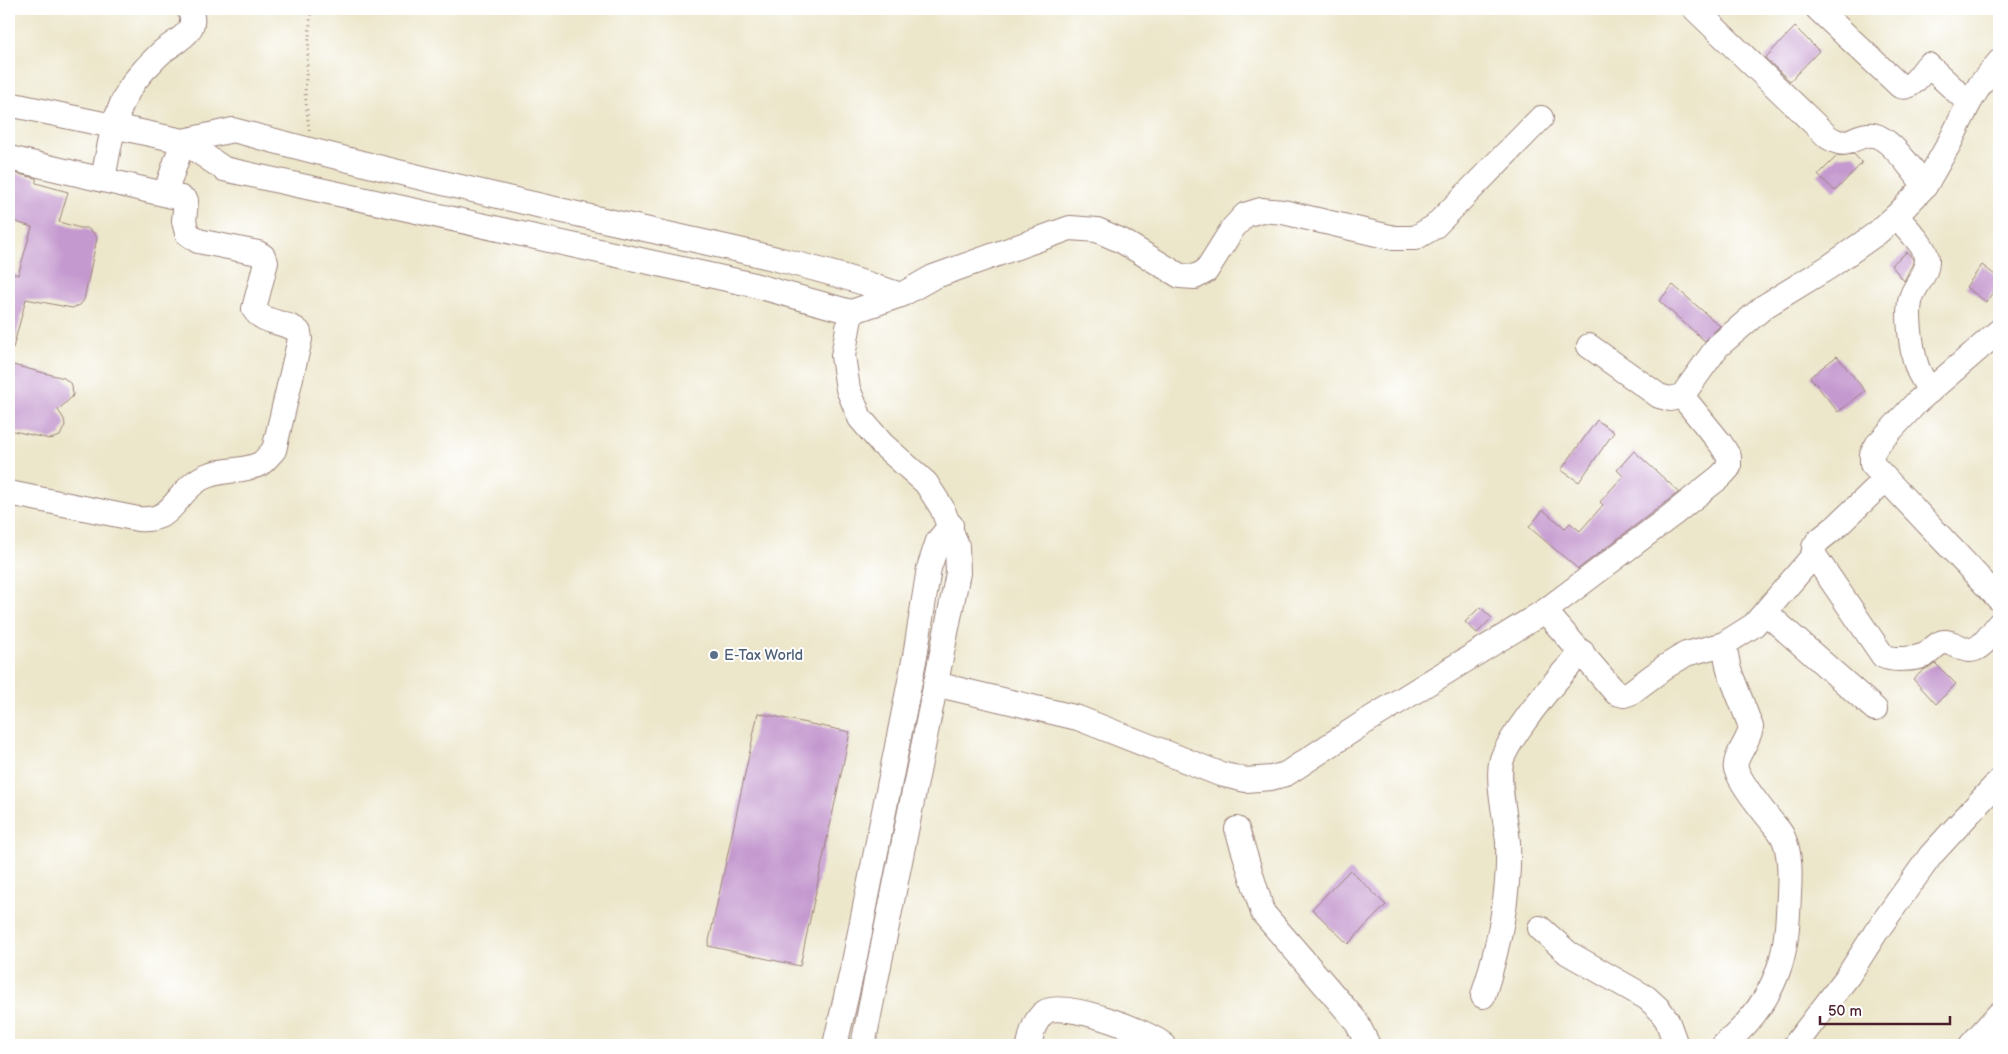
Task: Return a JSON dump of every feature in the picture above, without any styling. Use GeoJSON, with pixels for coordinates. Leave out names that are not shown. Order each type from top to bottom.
{"type":"FeatureCollection","features":[{"type":"Feature","properties":{"kind":"street"},"geometry":{"type":"LineString","coordinates":[[103,180],[113,127],[126,94],[142,71],[163,51],[186,35],[192,26],[193,18],[189,9]]}},
{"type":"Feature","properties":{"kind":"street"},"geometry":{"type":"LineString","coordinates":[[1695,9],[1828,136],[1838,143],[1851,142],[1869,134],[1879,137],[1889,143],[1925,186]]}},
{"type":"Feature","properties":{"kind":"street"},"geometry":{"type":"LineString","coordinates":[[1818,9],[1900,86],[1905,88],[1910,86],[1928,65],[1969,103]]}},
{"type":"Feature","properties":{"kind":"street"},"geometry":{"type":"LineString","coordinates":[[1589,346],[1659,396],[1670,399],[1682,396],[1724,339],[1765,306],[1829,267],[1878,233],[1925,186],[1969,103],[1980,85],[1999,62]]}},
{"type":"Feature","properties":{"kind":"street"},"geometry":{"type":"LineString","coordinates":[[9,104],[183,141],[224,169],[750,284],[851,312],[901,295],[933,278],[1070,228],[1097,230],[1122,241],[1180,276],[1195,277],[1206,271],[1233,228],[1245,215],[1261,210],[1283,212],[1394,238],[1415,238],[1434,227],[1541,118]]}},
{"type":"Feature","properties":{"kind":"street"},"geometry":{"type":"LineString","coordinates":[[183,141],[233,130],[556,210],[786,262],[853,279],[901,295]]}},
{"type":"Feature","properties":{"kind":"street"},"geometry":{"type":"LineString","coordinates":[[165,194],[183,141]]}},
{"type":"Feature","properties":{"kind":"street"},"geometry":{"type":"LineString","coordinates":[[9,158],[165,194],[186,201],[184,221],[187,233],[198,241],[258,253],[263,256],[266,262],[254,309],[262,317],[294,328],[299,332],[300,339],[274,450],[260,463],[217,472],[200,479],[184,491],[164,516],[151,520],[138,520],[9,493]]}},
{"type":"Feature","properties":{"kind":"street"},"geometry":{"type":"LineString","coordinates":[[1896,216],[1925,251],[1927,258],[1926,271],[1911,296],[1909,312],[1912,340],[1919,373],[1930,391]]}},
{"type":"Feature","properties":{"kind":"street"},"geometry":{"type":"LineString","coordinates":[[851,312],[843,356],[848,389],[860,418],[882,444],[926,483],[942,508],[951,525],[957,546],[958,573],[863,1045]]}},
{"type":"Feature","properties":{"kind":"street"},"geometry":{"type":"LineString","coordinates":[[1999,331],[1917,402],[1877,445],[1872,454],[1872,464],[1999,599]]}},
{"type":"Feature","properties":{"kind":"street"},"geometry":{"type":"LineString","coordinates":[[935,684],[1078,718],[1220,774],[1246,780],[1271,778],[1286,774],[1362,724],[1545,612],[1721,476],[1729,467],[1729,457],[1721,444],[1682,396]]}},
{"type":"Feature","properties":{"kind":"street"},"geometry":{"type":"LineString","coordinates":[[1886,479],[1838,525],[1818,541],[1814,547],[1814,555],[1883,656],[1889,659],[1921,657],[1945,642],[1971,651],[1984,643],[1999,624]]}},
{"type":"Feature","properties":{"kind":"street"},"geometry":{"type":"LineString","coordinates":[[835,1045],[854,962],[906,701],[929,568],[938,541],[951,525]]}},
{"type":"Feature","properties":{"kind":"street"},"geometry":{"type":"LineString","coordinates":[[1545,612],[1616,693],[1624,695],[1630,693],[1686,654],[1724,644],[1754,625],[1814,555]]}},
{"type":"Feature","properties":{"kind":"street"},"geometry":{"type":"LineString","coordinates":[[1766,613],[1875,709]]}},
{"type":"Feature","properties":{"kind":"street"},"geometry":{"type":"LineString","coordinates":[[1724,644],[1730,670],[1752,727],[1750,736],[1737,759],[1736,769],[1783,837],[1789,864],[1790,883],[1788,915],[1780,965],[1759,1008],[1746,1024],[1724,1045]]}},
{"type":"Feature","properties":{"kind":"street"},"geometry":{"type":"LineString","coordinates":[[1483,996],[1496,956],[1504,916],[1508,842],[1500,775],[1502,760],[1508,747],[1535,706],[1582,652]]}},
{"type":"Feature","properties":{"kind":"street"},"geometry":{"type":"LineString","coordinates":[[906,701],[930,707]]}},
{"type":"Feature","properties":{"kind":"street"},"geometry":{"type":"LineString","coordinates":[[1795,1045],[1848,976],[1876,932],[1931,855],[1999,780]]}},
{"type":"Feature","properties":{"kind":"street"},"geometry":{"type":"LineString","coordinates":[[1237,829],[1263,913],[1356,1021],[1368,1045]]}},
{"type":"Feature","properties":{"kind":"street"},"geometry":{"type":"LineString","coordinates":[[1540,928],[1568,953],[1647,998],[1667,1020],[1676,1045]]}},
{"type":"Feature","properties":{"kind":"street"},"geometry":{"type":"LineString","coordinates":[[1029,1045],[1034,1024],[1045,1012],[1054,1008],[1067,1009],[1119,1023],[1146,1034],[1164,1045]]}},
{"type":"Feature","properties":{"kind":"street"},"geometry":{"type":"LineString","coordinates":[[1971,1045],[1999,1014]]}},
{"type":"Feature","properties":{"kind":"path"},"geometry":{"type":"LineString","coordinates":[[310,9],[305,92],[312,151]]}},
{"type":"Feature","properties":{"kind":"building"},"geometry":{"type":"Polygon","coordinates":[[[1795,27],[1819,51],[1790,81],[1765,58],[1795,27]]]}},
{"type":"Feature","properties":{"kind":"building"},"geometry":{"type":"Polygon","coordinates":[[[1854,154],[1862,163],[1835,191],[1818,175],[1837,156],[1854,154]]]}},
{"type":"Feature","properties":{"kind":"building"},"geometry":{"type":"Polygon","coordinates":[[[9,172],[36,178],[36,183],[68,192],[59,222],[87,228],[97,238],[84,300],[80,305],[72,308],[26,299],[13,348],[9,347],[9,272],[18,275],[32,227],[9,220],[9,172]]]}},
{"type":"Feature","properties":{"kind":"building"},"geometry":{"type":"Polygon","coordinates":[[[1907,252],[1913,259],[1913,263],[1904,281],[1891,265],[1907,252]]]}},
{"type":"Feature","properties":{"kind":"building"},"geometry":{"type":"Polygon","coordinates":[[[1982,265],[1999,278],[1999,284],[1986,302],[1966,287],[1982,265]]]}},
{"type":"Feature","properties":{"kind":"building"},"geometry":{"type":"Polygon","coordinates":[[[1673,285],[1720,326],[1705,341],[1659,301],[1673,285]]]}},
{"type":"Feature","properties":{"kind":"building"},"geometry":{"type":"Polygon","coordinates":[[[1837,356],[1865,391],[1838,412],[1810,377],[1837,356]]]}},
{"type":"Feature","properties":{"kind":"building"},"geometry":{"type":"Polygon","coordinates":[[[9,364],[64,378],[72,385],[73,396],[58,410],[64,419],[65,425],[60,436],[50,439],[9,430],[9,364]]]}},
{"type":"Feature","properties":{"kind":"building"},"geometry":{"type":"Polygon","coordinates":[[[1597,420],[1614,432],[1579,482],[1561,470],[1597,420]]]}},
{"type":"Feature","properties":{"kind":"building"},"geometry":{"type":"Polygon","coordinates":[[[1634,451],[1679,492],[1578,569],[1529,527],[1543,510],[1565,528],[1570,523],[1580,531],[1603,505],[1600,502],[1623,476],[1617,470],[1634,451]]]}},
{"type":"Feature","properties":{"kind":"building"},"geometry":{"type":"Polygon","coordinates":[[[1480,607],[1492,618],[1477,633],[1465,622],[1480,607]]]}},
{"type":"Feature","properties":{"kind":"building"},"geometry":{"type":"Polygon","coordinates":[[[1936,664],[1956,684],[1936,704],[1913,679],[1925,669],[1936,664]]]}},
{"type":"Feature","properties":{"kind":"building"},"geometry":{"type":"Polygon","coordinates":[[[758,713],[850,732],[800,966],[708,946],[758,713]]]}},
{"type":"Feature","properties":{"kind":"building"},"geometry":{"type":"Polygon","coordinates":[[[1350,870],[1386,905],[1348,944],[1312,909],[1350,870]]]}},
{"type":"Feature","properties":{"kind":"place","name":"E-Tax World"},"geometry":{"type":"Point","coordinates":[714,655]}}]}
